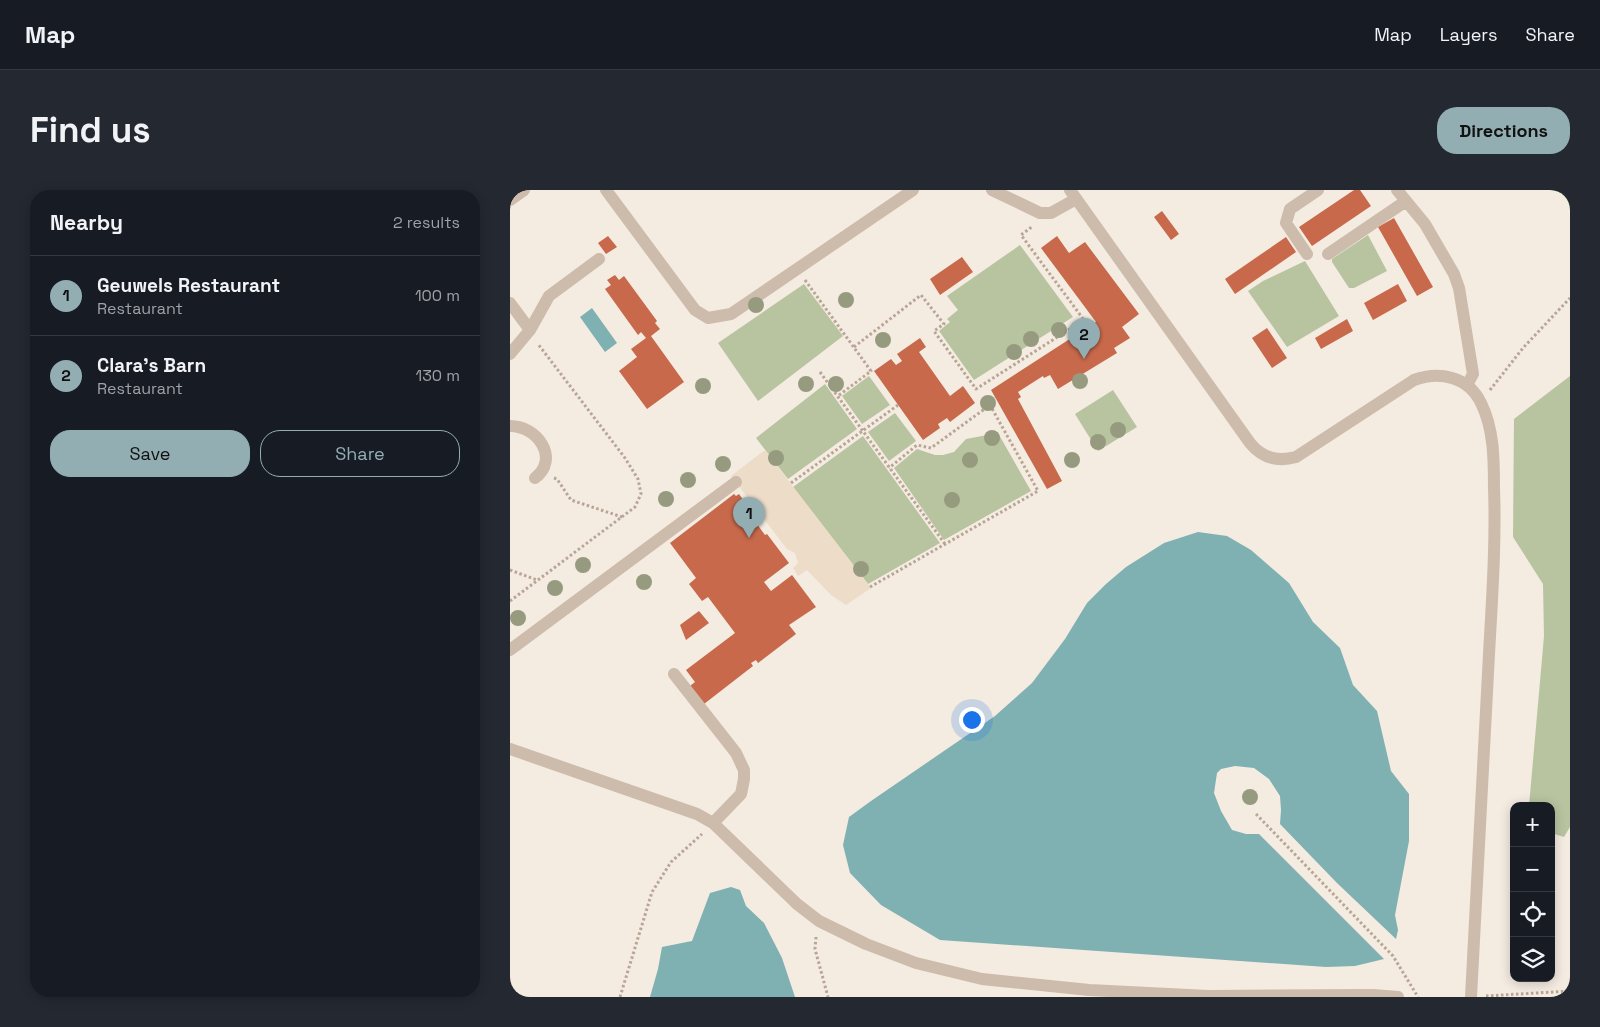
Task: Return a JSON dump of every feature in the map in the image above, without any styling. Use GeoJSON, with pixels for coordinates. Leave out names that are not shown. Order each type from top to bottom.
{"type":"FeatureCollection","features":[{"type":"Feature","properties":{"kind":"lane"},"geometry":{"type":"LineString","coordinates":[[510,200],[524,190]]}},
{"type":"Feature","properties":{"kind":"lane"},"geometry":{"type":"LineString","coordinates":[[606,190],[695,310],[708,318],[731,314],[913,190]]}},
{"type":"Feature","properties":{"kind":"lane"},"geometry":{"type":"LineString","coordinates":[[992,190],[1040,213],[1051,213],[1073,194],[1250,443],[1255,449],[1269,458],[1287,459],[1296,457],[1414,380],[1430,375],[1447,376],[1467,385],[1481,402],[1491,431],[1494,455],[1496,533],[1471,997]]}},
{"type":"Feature","properties":{"kind":"lane"},"geometry":{"type":"LineString","coordinates":[[1307,254],[1286,224],[1290,209],[1318,190]]}},
{"type":"Feature","properties":{"kind":"lane"},"geometry":{"type":"LineString","coordinates":[[1397,190],[1425,224],[1454,274],[1459,288],[1473,374],[1467,385]]}},
{"type":"Feature","properties":{"kind":"lane"},"geometry":{"type":"LineString","coordinates":[[1328,254],[1406,201]]}},
{"type":"Feature","properties":{"kind":"lane"},"geometry":{"type":"LineString","coordinates":[[510,354],[530,330],[549,296],[599,259]]}},
{"type":"Feature","properties":{"kind":"lane"},"geometry":{"type":"LineString","coordinates":[[510,303],[530,330]]}},
{"type":"Feature","properties":{"kind":"lane"},"geometry":{"type":"LineString","coordinates":[[510,426],[517,426],[533,433],[543,446],[544,464],[542,472],[535,478]]}},
{"type":"Feature","properties":{"kind":"lane"},"geometry":{"type":"LineString","coordinates":[[510,650],[736,482]]}},
{"type":"Feature","properties":{"kind":"lane"},"geometry":{"type":"LineString","coordinates":[[674,674],[736,753],[744,770],[741,794],[713,823]]}},
{"type":"Feature","properties":{"kind":"lane"},"geometry":{"type":"LineString","coordinates":[[510,749],[698,814],[713,823],[797,904],[818,921],[866,944],[916,963],[982,979],[1089,990],[1208,996],[1398,997]]}},
{"type":"Feature","properties":{"kind":"path"},"geometry":{"type":"LineString","coordinates":[[854,347],[921,295],[944,324],[934,332],[976,389],[1084,320],[1021,235],[1051,213]]}},
{"type":"Feature","properties":{"kind":"path"},"geometry":{"type":"LineString","coordinates":[[797,269],[872,371],[838,396]]}},
{"type":"Feature","properties":{"kind":"path"},"geometry":{"type":"LineString","coordinates":[[1481,402],[1523,348],[1570,298]]}},
{"type":"Feature","properties":{"kind":"path"},"geometry":{"type":"LineString","coordinates":[[510,602],[635,507],[641,494],[638,479],[625,458],[533,337],[530,330]]}},
{"type":"Feature","properties":{"kind":"path"},"geometry":{"type":"LineString","coordinates":[[820,372],[944,544]]}},
{"type":"Feature","properties":{"kind":"path"},"geometry":{"type":"LineString","coordinates":[[791,483],[898,405]]}},
{"type":"Feature","properties":{"kind":"path"},"geometry":{"type":"LineString","coordinates":[[870,587],[1038,491],[990,406],[931,448],[917,445],[889,468]]}},
{"type":"Feature","properties":{"kind":"path"},"geometry":{"type":"LineString","coordinates":[[557,479],[571,500],[622,517]]}},
{"type":"Feature","properties":{"kind":"path"},"geometry":{"type":"LineString","coordinates":[[510,570],[538,580]]}},
{"type":"Feature","properties":{"kind":"path"},"geometry":{"type":"LineString","coordinates":[[1256,814],[1393,956],[1418,997]]}},
{"type":"Feature","properties":{"kind":"path"},"geometry":{"type":"LineString","coordinates":[[620,997],[652,892],[671,862],[713,823]]}},
{"type":"Feature","properties":{"kind":"path"},"geometry":{"type":"LineString","coordinates":[[818,921],[815,949],[828,997]]}},
{"type":"Feature","properties":{"kind":"path"},"geometry":{"type":"LineString","coordinates":[[1485,996],[1570,991]]}},
{"type":"Feature","properties":{"kind":"green space"},"geometry":{"type":"Polygon","coordinates":[[[1368,235],[1387,271],[1354,288],[1349,288],[1332,262],[1332,259],[1368,235]]]}},
{"type":"Feature","properties":{"kind":"green space"},"geometry":{"type":"Polygon","coordinates":[[[1020,245],[1073,317],[974,380],[939,331],[950,322],[947,319],[958,310],[947,296],[1020,245]]]}},
{"type":"Feature","properties":{"kind":"green space"},"geometry":{"type":"Polygon","coordinates":[[[1305,261],[1339,316],[1287,347],[1248,291],[1263,281],[1305,261]]]}},
{"type":"Feature","properties":{"kind":"green space"},"geometry":{"type":"Polygon","coordinates":[[[804,284],[843,336],[758,401],[718,343],[804,284]]]}},
{"type":"Feature","properties":{"kind":"green space"},"geometry":{"type":"Polygon","coordinates":[[[869,376],[890,405],[862,424],[842,396],[869,376]]]}},
{"type":"Feature","properties":{"kind":"green space"},"geometry":{"type":"Polygon","coordinates":[[[1570,376],[1570,827],[1564,837],[1555,834],[1555,802],[1529,802],[1544,636],[1543,584],[1513,537],[1514,419],[1570,376]]]}},
{"type":"Feature","properties":{"kind":"green space"},"geometry":{"type":"Polygon","coordinates":[[[825,384],[857,429],[788,479],[756,438],[825,384]]]}},
{"type":"Feature","properties":{"kind":"green space"},"geometry":{"type":"Polygon","coordinates":[[[1113,390],[1137,427],[1098,451],[1075,414],[1113,390]]]}},
{"type":"Feature","properties":{"kind":"green space"},"geometry":{"type":"Polygon","coordinates":[[[895,413],[916,441],[889,461],[868,432],[895,413]]]}},
{"type":"Feature","properties":{"kind":"green space"},"geometry":{"type":"Polygon","coordinates":[[[998,433],[1031,491],[944,540],[894,468],[917,449],[935,455],[943,455],[954,452],[966,439],[998,433]]]}},
{"type":"Feature","properties":{"kind":"green space"},"geometry":{"type":"Polygon","coordinates":[[[863,436],[940,543],[868,584],[793,487],[863,436]]]}},
{"type":"Feature","properties":{"kind":"shaded area"},"geometry":{"type":"Polygon","coordinates":[[[765,450],[871,588],[846,605],[831,595],[807,570],[798,576],[793,568],[798,563],[795,553],[787,549],[731,476],[765,450]]]}},
{"type":"Feature","properties":{"kind":"water"},"geometry":{"type":"Polygon","coordinates":[[[592,308],[617,343],[605,352],[580,317],[592,308]]]}},
{"type":"Feature","properties":{"kind":"water"},"geometry":{"type":"Polygon","coordinates":[[[1198,532],[1227,536],[1251,550],[1289,583],[1313,622],[1340,648],[1353,685],[1377,711],[1391,771],[1409,794],[1409,841],[1395,915],[1398,930],[1396,939],[1337,883],[1280,824],[1280,796],[1269,779],[1254,768],[1235,766],[1221,769],[1217,773],[1214,793],[1221,811],[1232,830],[1246,834],[1259,834],[1384,959],[1355,966],[1326,967],[940,940],[881,905],[850,873],[843,845],[849,817],[995,716],[1032,683],[1065,639],[1087,603],[1126,567],[1164,543],[1198,532]]]}},
{"type":"Feature","properties":{"kind":"water"},"geometry":{"type":"Polygon","coordinates":[[[731,887],[740,890],[746,906],[764,923],[782,958],[795,997],[650,997],[662,947],[692,941],[710,893],[731,887]]]}},
{"type":"Feature","properties":{"kind":"building"},"geometry":{"type":"Polygon","coordinates":[[[1354,190],[1360,190],[1371,206],[1312,246],[1299,227],[1354,190]]]}},
{"type":"Feature","properties":{"kind":"building"},"geometry":{"type":"Polygon","coordinates":[[[1162,211],[1179,234],[1171,240],[1154,217],[1162,211]]]}},
{"type":"Feature","properties":{"kind":"building"},"geometry":{"type":"Polygon","coordinates":[[[1394,218],[1433,287],[1417,296],[1378,227],[1394,218]]]}},
{"type":"Feature","properties":{"kind":"building"},"geometry":{"type":"Polygon","coordinates":[[[608,236],[617,247],[606,254],[598,243],[608,236]]]}},
{"type":"Feature","properties":{"kind":"building"},"geometry":{"type":"Polygon","coordinates":[[[1057,236],[1069,253],[1085,242],[1139,314],[1122,327],[1130,338],[1114,348],[1117,353],[1058,389],[1050,375],[1044,378],[1043,376],[1018,392],[1021,397],[1018,399],[1062,481],[1047,489],[991,390],[1096,322],[1041,248],[1057,236]]]}},
{"type":"Feature","properties":{"kind":"building"},"geometry":{"type":"Polygon","coordinates":[[[1286,237],[1296,252],[1235,294],[1225,279],[1286,237]]]}},
{"type":"Feature","properties":{"kind":"building"},"geometry":{"type":"Polygon","coordinates":[[[962,257],[973,272],[940,295],[930,279],[962,257]]]}},
{"type":"Feature","properties":{"kind":"building"},"geometry":{"type":"Polygon","coordinates":[[[615,275],[619,280],[624,276],[657,321],[655,323],[660,329],[651,336],[684,382],[647,409],[619,371],[637,357],[631,349],[646,338],[641,332],[638,335],[605,289],[611,285],[607,280],[615,275]]]}},
{"type":"Feature","properties":{"kind":"building"},"geometry":{"type":"Polygon","coordinates":[[[1398,284],[1407,301],[1373,320],[1364,303],[1398,284]]]}},
{"type":"Feature","properties":{"kind":"building"},"geometry":{"type":"Polygon","coordinates":[[[1347,319],[1353,331],[1321,349],[1315,338],[1347,319]]]}},
{"type":"Feature","properties":{"kind":"building"},"geometry":{"type":"Polygon","coordinates":[[[1267,328],[1287,358],[1272,368],[1252,338],[1267,328]]]}},
{"type":"Feature","properties":{"kind":"building"},"geometry":{"type":"Polygon","coordinates":[[[920,338],[926,347],[919,352],[950,396],[963,386],[975,403],[950,422],[947,418],[938,424],[940,428],[923,440],[874,371],[891,359],[896,365],[902,361],[897,354],[920,338]]]}},
{"type":"Feature","properties":{"kind":"building"},"geometry":{"type":"Polygon","coordinates":[[[734,494],[736,496],[739,494],[759,522],[757,524],[789,563],[764,582],[771,591],[792,575],[816,607],[789,625],[796,634],[758,663],[756,660],[751,663],[753,666],[704,704],[690,686],[695,682],[686,670],[735,633],[708,597],[702,601],[689,584],[696,578],[670,543],[734,494]]]}},
{"type":"Feature","properties":{"kind":"building"},"geometry":{"type":"Polygon","coordinates":[[[699,611],[709,623],[686,640],[680,625],[699,611]]]}},
{"type":"Feature","properties":{"kind":"place","name":"Clara's Barn"},"geometry":{"type":"Point","coordinates":[1084,359]}},
{"type":"Feature","properties":{"kind":"place","name":"Geuwels Restaurant"},"geometry":{"type":"Point","coordinates":[749,538]}}]}
